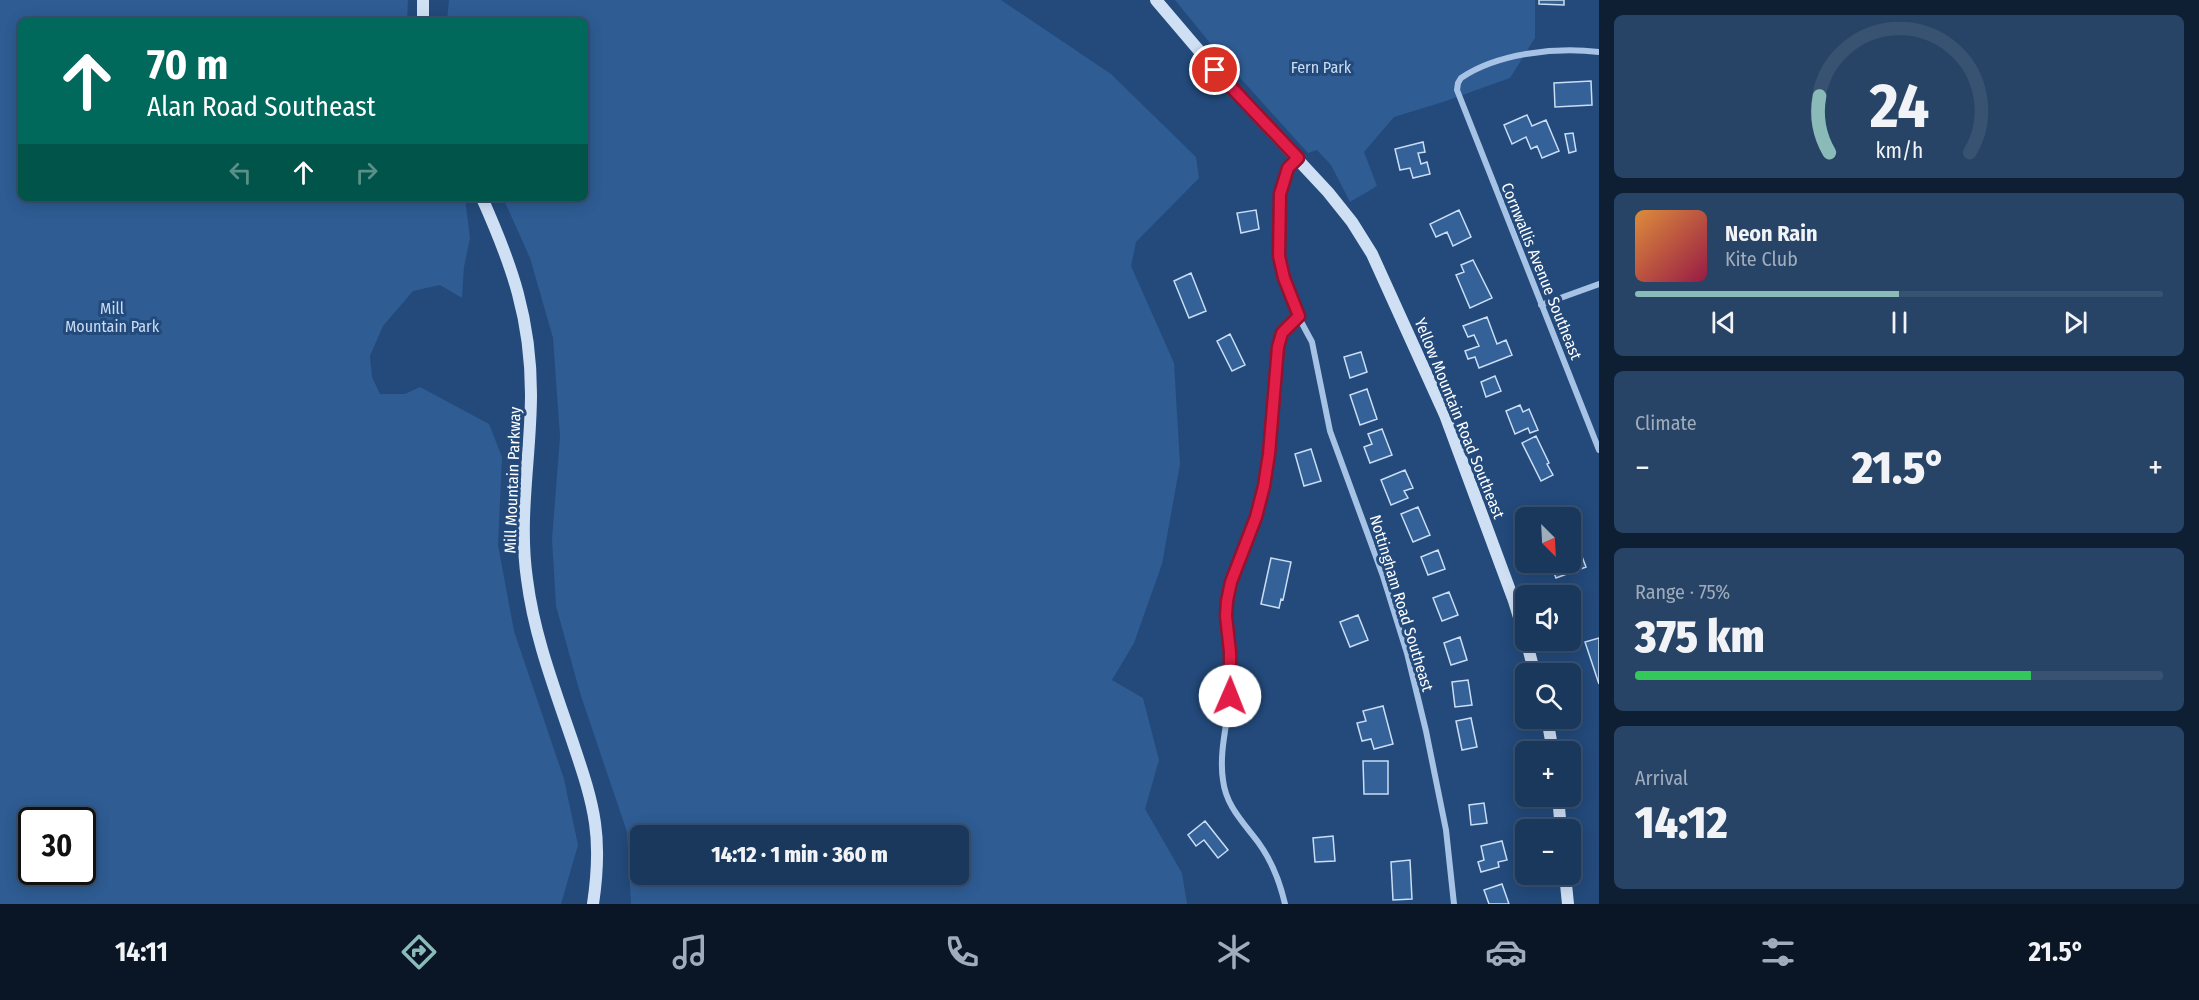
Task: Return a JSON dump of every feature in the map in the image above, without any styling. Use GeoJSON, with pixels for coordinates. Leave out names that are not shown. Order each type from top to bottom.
{"type":"FeatureCollection","features":[{"type":"Feature","properties":{"kind":"street"},"geometry":{"type":"LineString","coordinates":[[423,0],[423,18]]}},
{"type":"Feature","properties":{"kind":"street","name":"Yellow Mountain Road Southeast"},"geometry":{"type":"LineString","coordinates":[[1156,0],[1230,87],[1298,158],[1352,222],[1372,254],[1445,415],[1515,604]]}},
{"type":"Feature","properties":{"kind":"street","name":"Cornwallis Avenue Southeast"},"geometry":{"type":"LineString","coordinates":[[1599,52],[1557,50],[1502,60],[1461,78],[1457,90],[1599,450]]}},
{"type":"Feature","properties":{"kind":"street","name":"Nottingham Road Southeast"},"geometry":{"type":"LineString","coordinates":[[1298,158],[1288,168],[1280,194],[1279,256],[1284,278],[1312,342],[1330,431],[1383,576],[1407,653],[1426,730],[1446,830],[1454,904]]}},
{"type":"Feature","properties":{"kind":"street","name":"Mill Mountain Parkway"},"geometry":{"type":"LineString","coordinates":[[483,201],[506,252],[525,321],[530,358],[531,396],[525,503],[526,577],[542,650],[578,756],[595,821],[598,849],[593,904]]}},
{"type":"Feature","properties":{"kind":"street"},"geometry":{"type":"LineString","coordinates":[[1541,305],[1599,284]]}},
{"type":"Feature","properties":{"kind":"street"},"geometry":{"type":"LineString","coordinates":[[1284,904],[1280,885],[1272,866],[1259,843],[1233,810],[1223,781],[1221,764],[1231,682],[1226,616],[1231,582],[1256,517],[1264,486],[1278,347],[1282,333],[1299,316]]}},
{"type":"Feature","properties":{"kind":"street"},"geometry":{"type":"LineString","coordinates":[[1566,885],[1568,904]]}},
{"type":"Feature","properties":{"kind":"green space","name":"Mill Mountain Park"},"geometry":{"type":"Polygon","coordinates":[[[0,0],[408,0],[407,18],[18,18],[18,201],[465,201],[470,238],[464,267],[462,298],[440,285],[413,291],[383,326],[370,356],[372,377],[380,394],[405,394],[420,387],[489,424],[502,457],[498,545],[514,631],[564,779],[578,845],[561,904],[0,904],[0,0]]]}},
{"type":"Feature","properties":{"kind":"green space"},"geometry":{"type":"Polygon","coordinates":[[[449,0],[1001,0],[1111,74],[1196,157],[1199,178],[1136,242],[1131,266],[1174,363],[1180,464],[1162,564],[1134,643],[1112,680],[1143,698],[1159,760],[1145,809],[1182,873],[1187,904],[631,904],[627,832],[580,693],[556,606],[552,539],[560,437],[553,338],[530,258],[504,201],[588,201],[588,18],[447,18],[449,0]]]}},
{"type":"Feature","properties":{"kind":"green space","name":"Fern Park"},"geometry":{"type":"Polygon","coordinates":[[[1175,0],[1535,0],[1535,38],[1510,78],[1394,117],[1364,152],[1377,186],[1350,202],[1331,165],[1317,150],[1308,153],[1223,59],[1175,0]]]}},
{"type":"Feature","properties":{"kind":"building"},"geometry":{"type":"Polygon","coordinates":[[[1539,0],[1564,0],[1564,5],[1539,4],[1539,0]]]}},
{"type":"Feature","properties":{"kind":"building"},"geometry":{"type":"Polygon","coordinates":[[[1591,81],[1592,105],[1555,107],[1554,83],[1591,81]]]}},
{"type":"Feature","properties":{"kind":"building"},"geometry":{"type":"Polygon","coordinates":[[[1527,115],[1532,126],[1546,120],[1559,151],[1542,158],[1537,146],[1531,149],[1526,137],[1512,144],[1504,125],[1527,115]]]}},
{"type":"Feature","properties":{"kind":"building"},"geometry":{"type":"Polygon","coordinates":[[[1573,133],[1576,151],[1569,153],[1565,134],[1573,133]]]}},
{"type":"Feature","properties":{"kind":"building"},"geometry":{"type":"Polygon","coordinates":[[[1423,142],[1425,152],[1418,153],[1421,164],[1427,162],[1430,174],[1413,178],[1410,168],[1400,170],[1395,149],[1423,142]]]}},
{"type":"Feature","properties":{"kind":"building"},"geometry":{"type":"Polygon","coordinates":[[[1256,210],[1259,229],[1241,233],[1237,213],[1256,210]]]}},
{"type":"Feature","properties":{"kind":"building"},"geometry":{"type":"Polygon","coordinates":[[[1459,210],[1471,237],[1453,246],[1447,232],[1436,237],[1430,224],[1459,210]]]}},
{"type":"Feature","properties":{"kind":"building"},"geometry":{"type":"Polygon","coordinates":[[[1473,260],[1492,298],[1470,308],[1456,275],[1464,272],[1461,265],[1473,260]]]}},
{"type":"Feature","properties":{"kind":"building"},"geometry":{"type":"Polygon","coordinates":[[[1191,273],[1206,311],[1189,318],[1174,281],[1191,273]]]}},
{"type":"Feature","properties":{"kind":"building"},"geometry":{"type":"Polygon","coordinates":[[[1487,317],[1497,344],[1506,340],[1512,355],[1479,368],[1475,357],[1468,359],[1465,351],[1479,346],[1474,335],[1468,337],[1463,326],[1487,317]]]}},
{"type":"Feature","properties":{"kind":"building"},"geometry":{"type":"Polygon","coordinates":[[[1230,334],[1245,365],[1232,371],[1217,341],[1230,334]]]}},
{"type":"Feature","properties":{"kind":"building"},"geometry":{"type":"Polygon","coordinates":[[[1361,352],[1367,372],[1350,378],[1344,357],[1361,352]]]}},
{"type":"Feature","properties":{"kind":"building"},"geometry":{"type":"Polygon","coordinates":[[[1495,376],[1501,391],[1486,397],[1481,382],[1495,376]]]}},
{"type":"Feature","properties":{"kind":"building"},"geometry":{"type":"Polygon","coordinates":[[[1367,389],[1377,419],[1360,425],[1350,395],[1367,389]]]}},
{"type":"Feature","properties":{"kind":"building"},"geometry":{"type":"Polygon","coordinates":[[[1520,405],[1523,412],[1529,409],[1538,430],[1530,433],[1528,428],[1515,434],[1506,411],[1520,405]]]}},
{"type":"Feature","properties":{"kind":"building"},"geometry":{"type":"Polygon","coordinates":[[[1382,429],[1392,455],[1370,463],[1364,447],[1372,444],[1368,434],[1382,429]]]}},
{"type":"Feature","properties":{"kind":"building"},"geometry":{"type":"Polygon","coordinates":[[[1536,436],[1553,475],[1541,481],[1522,443],[1536,436]]]}},
{"type":"Feature","properties":{"kind":"building"},"geometry":{"type":"Polygon","coordinates":[[[1311,449],[1321,481],[1304,486],[1295,454],[1311,449]]]}},
{"type":"Feature","properties":{"kind":"building"},"geometry":{"type":"Polygon","coordinates":[[[1405,470],[1413,488],[1404,491],[1408,498],[1391,505],[1381,480],[1405,470]]]}},
{"type":"Feature","properties":{"kind":"building"},"geometry":{"type":"Polygon","coordinates":[[[1418,507],[1430,535],[1413,542],[1401,514],[1418,507]]]}},
{"type":"Feature","properties":{"kind":"building"},"geometry":{"type":"Polygon","coordinates":[[[1438,550],[1445,569],[1428,575],[1421,557],[1438,550]]]}},
{"type":"Feature","properties":{"kind":"building"},"geometry":{"type":"Polygon","coordinates":[[[1581,554],[1586,567],[1581,569],[1581,554]]]}},
{"type":"Feature","properties":{"kind":"building"},"geometry":{"type":"Polygon","coordinates":[[[1271,558],[1291,562],[1283,600],[1281,599],[1279,608],[1261,604],[1271,558]]]}},
{"type":"Feature","properties":{"kind":"building"},"geometry":{"type":"Polygon","coordinates":[[[1554,573],[1570,573],[1556,578],[1554,573]]]}},
{"type":"Feature","properties":{"kind":"building"},"geometry":{"type":"Polygon","coordinates":[[[1449,592],[1458,615],[1442,621],[1433,598],[1449,592]]]}},
{"type":"Feature","properties":{"kind":"building"},"geometry":{"type":"Polygon","coordinates":[[[1358,615],[1368,640],[1350,647],[1340,622],[1358,615]]]}},
{"type":"Feature","properties":{"kind":"building"},"geometry":{"type":"Polygon","coordinates":[[[1460,637],[1467,660],[1451,665],[1444,643],[1460,637]]]}},
{"type":"Feature","properties":{"kind":"building"},"geometry":{"type":"Polygon","coordinates":[[[1599,638],[1599,684],[1585,642],[1599,638]]]}},
{"type":"Feature","properties":{"kind":"building"},"geometry":{"type":"Polygon","coordinates":[[[1468,680],[1472,705],[1455,707],[1452,682],[1468,680]]]}},
{"type":"Feature","properties":{"kind":"building"},"geometry":{"type":"Polygon","coordinates":[[[1383,706],[1393,744],[1374,749],[1371,739],[1362,741],[1357,723],[1366,721],[1363,711],[1383,706]]]}},
{"type":"Feature","properties":{"kind":"building"},"geometry":{"type":"Polygon","coordinates":[[[1471,718],[1477,747],[1462,750],[1456,721],[1471,718]]]}},
{"type":"Feature","properties":{"kind":"building"},"geometry":{"type":"Polygon","coordinates":[[[1363,761],[1388,761],[1388,794],[1364,794],[1363,761]]]}},
{"type":"Feature","properties":{"kind":"building"},"geometry":{"type":"Polygon","coordinates":[[[1484,803],[1487,823],[1471,825],[1469,805],[1484,803]]]}},
{"type":"Feature","properties":{"kind":"building"},"geometry":{"type":"Polygon","coordinates":[[[1205,821],[1228,850],[1218,858],[1204,840],[1196,846],[1188,835],[1205,821]]]}},
{"type":"Feature","properties":{"kind":"building"},"geometry":{"type":"Polygon","coordinates":[[[1333,836],[1335,861],[1315,862],[1313,838],[1333,836]]]}},
{"type":"Feature","properties":{"kind":"building"},"geometry":{"type":"Polygon","coordinates":[[[1502,841],[1507,860],[1498,862],[1499,867],[1481,872],[1478,862],[1484,860],[1481,846],[1502,841]]]}},
{"type":"Feature","properties":{"kind":"building"},"geometry":{"type":"Polygon","coordinates":[[[1410,860],[1412,899],[1393,900],[1391,862],[1410,860]]]}},
{"type":"Feature","properties":{"kind":"building"},"geometry":{"type":"Polygon","coordinates":[[[1502,884],[1509,904],[1489,904],[1484,890],[1502,884]]]}},
{"type":"Feature","properties":{"kind":"route"},"geometry":{"type":"LineString","coordinates":[[1215,70],[1298,158],[1288,168],[1280,194],[1279,256],[1284,278],[1299,316],[1282,333],[1278,347],[1264,486],[1248,541],[1231,582],[1227,601],[1230,696]]}}]}
